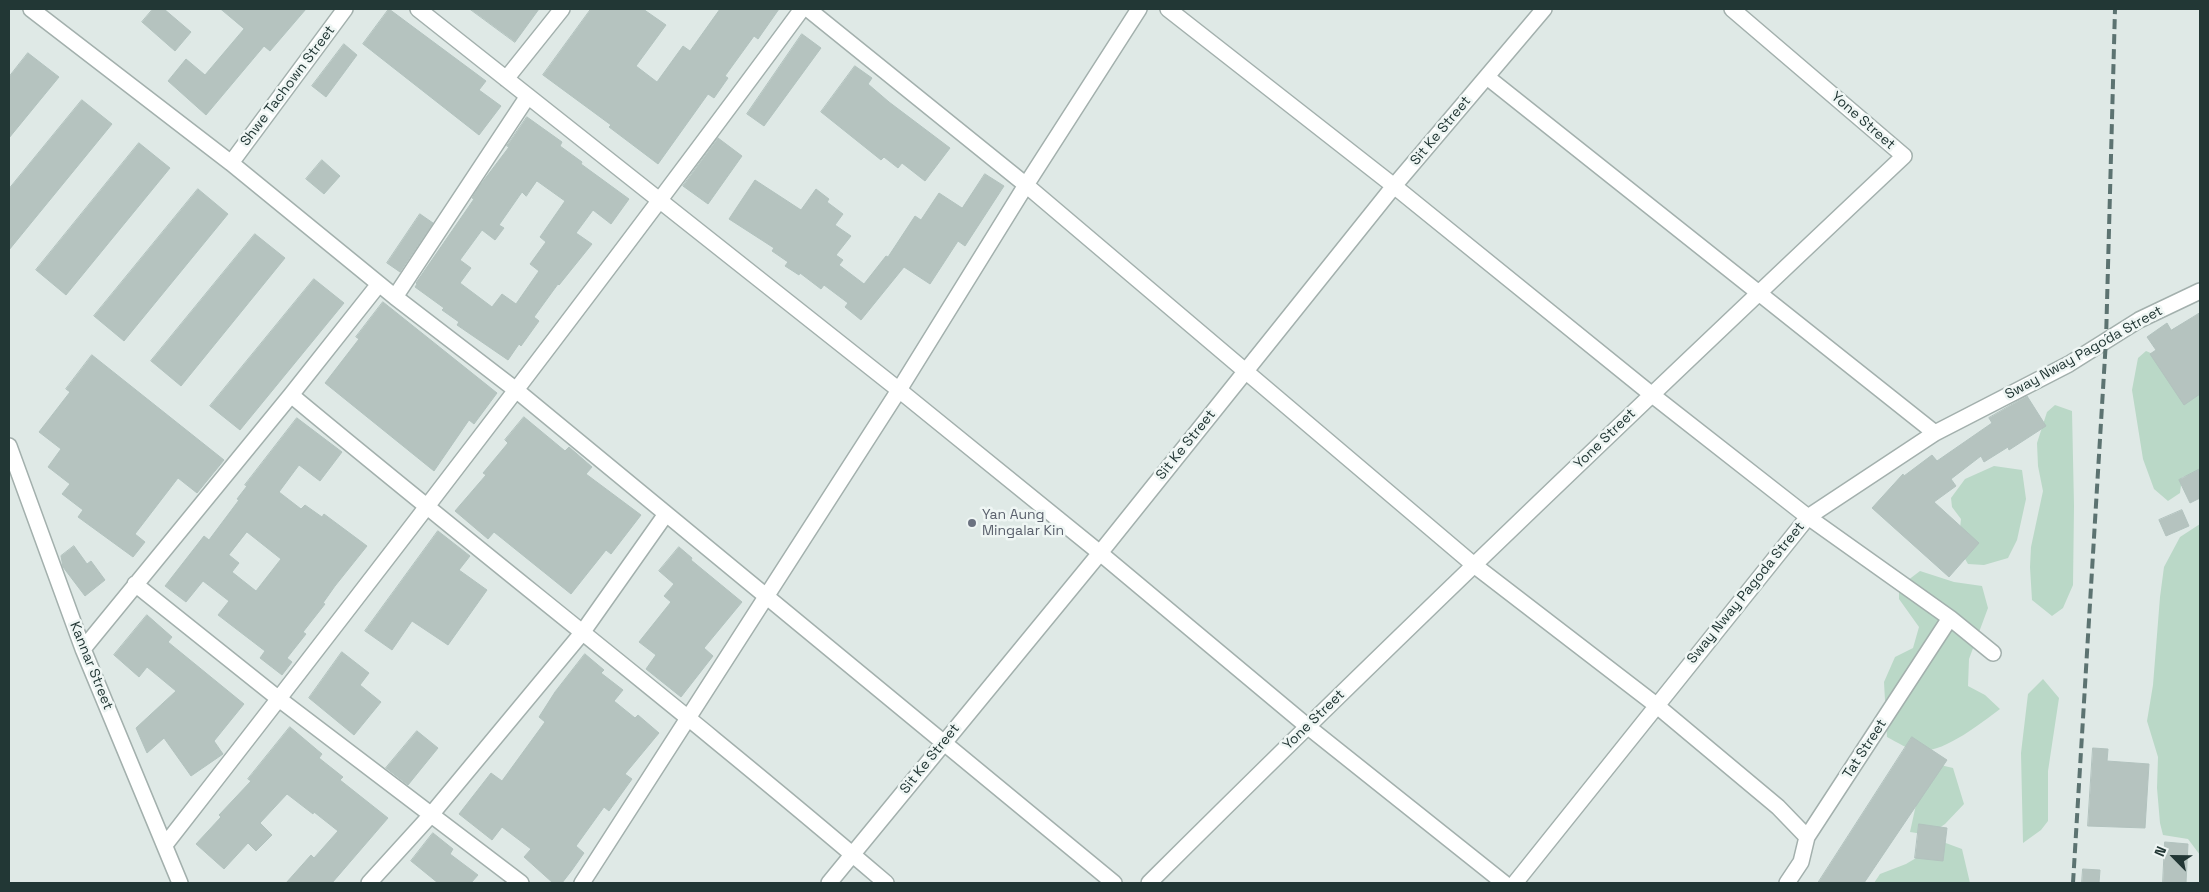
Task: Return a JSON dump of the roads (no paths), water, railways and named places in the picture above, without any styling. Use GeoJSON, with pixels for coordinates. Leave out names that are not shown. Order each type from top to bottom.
{"type":"FeatureCollection","features":[{"type":"Feature","properties":{"kind":"street"},"geometry":{"type":"LineString","coordinates":[[31,9],[231,163],[394,297],[516,390],[1114,883]]}},
{"type":"Feature","properties":{"kind":"street","name":"Shwe Tachown Street"},"geometry":{"type":"LineString","coordinates":[[231,163],[346,9]]}},
{"type":"Feature","properties":{"kind":"street"},"geometry":{"type":"LineString","coordinates":[[418,9],[899,390],[1100,553],[1307,726],[1504,883]]}},
{"type":"Feature","properties":{"kind":"street"},"geometry":{"type":"LineString","coordinates":[[506,79],[562,9]]}},
{"type":"Feature","properties":{"kind":"street"},"geometry":{"type":"LineString","coordinates":[[165,845],[427,508],[660,201],[802,9]]}},
{"type":"Feature","properties":{"kind":"street"},"geometry":{"type":"LineString","coordinates":[[808,9],[1026,185],[1474,565],[1656,705],[1778,806],[1807,837]]}},
{"type":"Feature","properties":{"kind":"street"},"geometry":{"type":"LineString","coordinates":[[582,883],[899,390],[1026,185],[1139,9]]}},
{"type":"Feature","properties":{"kind":"street"},"geometry":{"type":"LineString","coordinates":[[1168,9],[1394,186],[1651,394],[1808,517],[1950,618],[1993,653]]}},
{"type":"Feature","properties":{"kind":"street","name":"Sit Ke Street"},"geometry":{"type":"LineString","coordinates":[[830,883],[1100,553],[1394,186],[1544,9]]}},
{"type":"Feature","properties":{"kind":"street","name":"Yone Street"},"geometry":{"type":"LineString","coordinates":[[1149,883],[1307,726],[1651,394],[1904,156],[1732,9]]}},
{"type":"Feature","properties":{"kind":"street"},"geometry":{"type":"LineString","coordinates":[[1487,77],[1935,433]]}},
{"type":"Feature","properties":{"kind":"street"},"geometry":{"type":"LineString","coordinates":[[394,297],[528,96]]}},
{"type":"Feature","properties":{"kind":"street"},"geometry":{"type":"LineString","coordinates":[[82,649],[291,395],[379,284]]}},
{"type":"Feature","properties":{"kind":"street","name":"Sway Nway Pagoda Street"},"geometry":{"type":"LineString","coordinates":[[1515,883],[1808,517],[1935,433],[2069,364],[2139,320],[2200,291]]}},
{"type":"Feature","properties":{"kind":"street"},"geometry":{"type":"LineString","coordinates":[[291,395],[427,508],[688,718],[886,883]]}},
{"type":"Feature","properties":{"kind":"street","name":"Kannar Street"},"geometry":{"type":"LineString","coordinates":[[9,446],[82,649],[180,883]]}},
{"type":"Feature","properties":{"kind":"street"},"geometry":{"type":"LineString","coordinates":[[369,883],[430,816],[582,633],[666,514]]}},
{"type":"Feature","properties":{"kind":"street"},"geometry":{"type":"LineString","coordinates":[[135,584],[430,816],[521,883]]}},
{"type":"Feature","properties":{"kind":"street","name":"Tat Street"},"geometry":{"type":"LineString","coordinates":[[1787,883],[1801,862],[1807,837],[1950,618]]}},
{"type":"Feature","properties":{"kind":"railway"},"geometry":{"type":"LineString","coordinates":[[2073,883],[2106,340],[2115,9]]}},
{"type":"Feature","properties":{"kind":"place","name":"Yan Aung Mingalar Kin"},"geometry":{"type":"Point","coordinates":[972,523]}}]}
